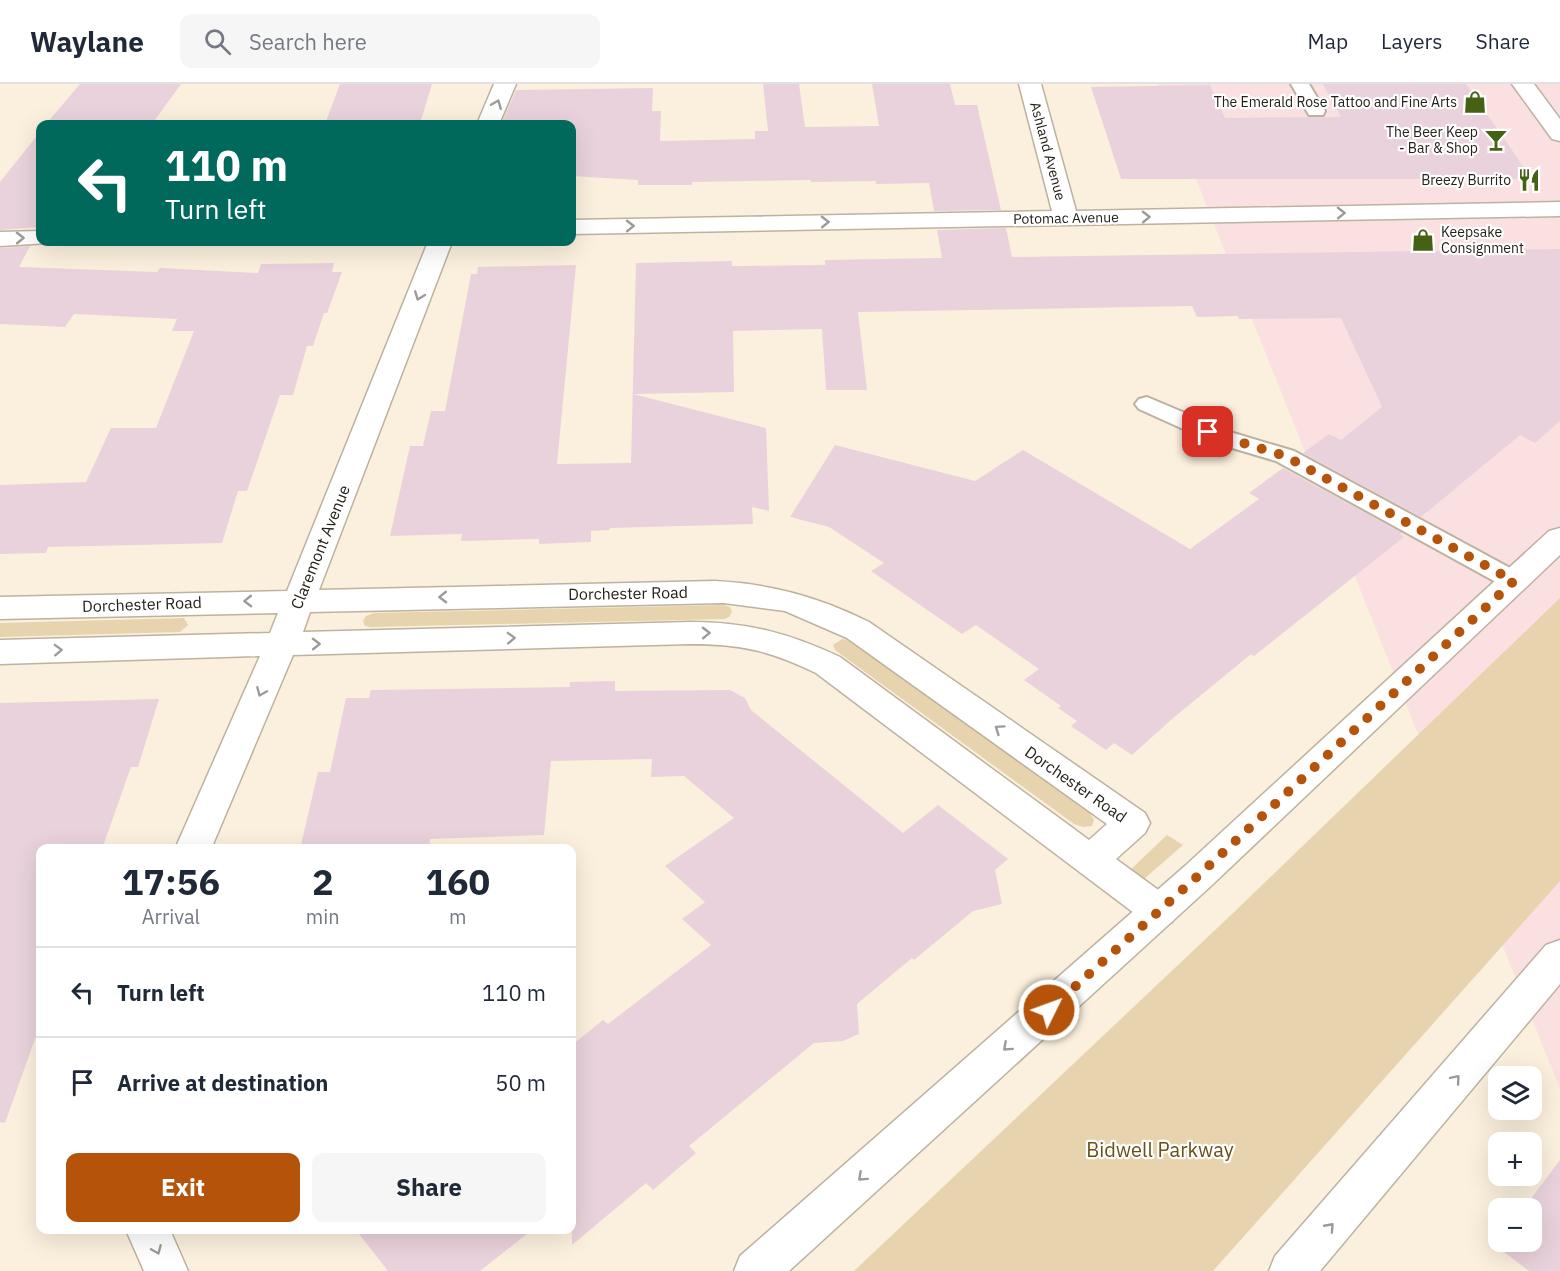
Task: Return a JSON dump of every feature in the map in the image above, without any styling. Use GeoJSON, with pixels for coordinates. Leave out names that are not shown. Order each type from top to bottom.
{"type":"FeatureCollection","features":[{"type":"Feature","properties":{"kind":"street"},"geometry":{"type":"LineString","coordinates":[[490,120],[505,84]]}},
{"type":"Feature","properties":{"kind":"street","name":"Ashland Avenue"},"geometry":{"type":"LineString","coordinates":[[1029,84],[1066,218]]}},
{"type":"Feature","properties":{"kind":"street"},"geometry":{"type":"LineString","coordinates":[[1523,84],[1560,134]]}},
{"type":"Feature","properties":{"kind":"street","name":"Potomac Avenue"},"geometry":{"type":"LineString","coordinates":[[576,227],[1560,209]]}},
{"type":"Feature","properties":{"kind":"street"},"geometry":{"type":"LineString","coordinates":[[0,239],[36,238]]}},
{"type":"Feature","properties":{"kind":"street","name":"Claremont Avenue"},"geometry":{"type":"LineString","coordinates":[[195,844],[300,600],[438,246]]}},
{"type":"Feature","properties":{"kind":"street"},"geometry":{"type":"LineString","coordinates":[[756,1271],[1159,911],[1560,538]]}},
{"type":"Feature","properties":{"kind":"street","name":"Dorchester Road"},"geometry":{"type":"LineString","coordinates":[[0,608],[715,592],[760,595],[784,600],[825,614],[858,630],[1132,823],[1091,860]]}},
{"type":"Feature","properties":{"kind":"street"},"geometry":{"type":"LineString","coordinates":[[748,635],[760,595]]}},
{"type":"Feature","properties":{"kind":"street"},"geometry":{"type":"LineString","coordinates":[[801,652],[825,614]]}},
{"type":"Feature","properties":{"kind":"street"},"geometry":{"type":"LineString","coordinates":[[0,652],[728,632],[766,638],[828,665],[1159,911]]}},
{"type":"Feature","properties":{"kind":"street"},"geometry":{"type":"LineString","coordinates":[[1291,1271],[1560,956]]}},
{"type":"Feature","properties":{"kind":"street"},"geometry":{"type":"LineString","coordinates":[[150,1234],[166,1271]]}},
{"type":"Feature","properties":{"kind":"lane"},"geometry":{"type":"LineString","coordinates":[[1300,84],[1316,111]]}},
{"type":"Feature","properties":{"kind":"lane"},"geometry":{"type":"LineString","coordinates":[[1147,404],[1221,437],[1285,456],[1514,581]]}},
{"type":"Feature","properties":{"kind":"shaded area"},"geometry":{"type":"Polygon","coordinates":[[[1158,84],[1560,84],[1560,1089],[1158,84]]]}},
{"type":"Feature","properties":{"kind":"green space","name":"Bidwell Parkway"},"geometry":{"type":"Polygon","coordinates":[[[1560,598],[1560,881],[1213,1271],[854,1271],[1231,915],[1560,598]]]}},
{"type":"Feature","properties":{"kind":"green space"},"geometry":{"type":"Polygon","coordinates":[[[724,605],[730,607],[732,612],[725,619],[371,627],[365,626],[363,621],[366,616],[374,613],[724,605]]]}},
{"type":"Feature","properties":{"kind":"green space"},"geometry":{"type":"Polygon","coordinates":[[[184,618],[188,625],[180,632],[0,637],[0,623],[184,618]]]}},
{"type":"Feature","properties":{"kind":"green space"},"geometry":{"type":"Polygon","coordinates":[[[842,639],[849,640],[1090,813],[1094,820],[1092,826],[1083,827],[1074,824],[835,650],[833,645],[842,639]]]}},
{"type":"Feature","properties":{"kind":"green space"},"geometry":{"type":"Polygon","coordinates":[[[1167,835],[1183,845],[1137,885],[1127,873],[1167,835]]]}},
{"type":"Feature","properties":{"kind":"building"},"geometry":{"type":"Polygon","coordinates":[[[80,84],[181,84],[155,120],[49,120],[80,84]]]}},
{"type":"Feature","properties":{"kind":"building"},"geometry":{"type":"Polygon","coordinates":[[[340,84],[432,84],[421,120],[326,120],[340,84]]]}},
{"type":"Feature","properties":{"kind":"building"},"geometry":{"type":"Polygon","coordinates":[[[763,84],[799,84],[805,127],[879,126],[872,84],[950,84],[955,105],[977,105],[1001,210],[934,211],[929,183],[876,184],[876,181],[811,182],[811,180],[638,185],[638,180],[576,176],[576,120],[503,120],[516,90],[653,88],[652,111],[661,111],[660,141],[755,139],[755,131],[768,131],[763,84]]]}},
{"type":"Feature","properties":{"kind":"building"},"geometry":{"type":"Polygon","coordinates":[[[1323,84],[1466,84],[1532,179],[1121,179],[1091,87],[1210,85],[1225,118],[1341,117],[1323,84]]]}},
{"type":"Feature","properties":{"kind":"building"},"geometry":{"type":"Polygon","coordinates":[[[36,137],[36,227],[0,230],[0,182],[36,137]]]}},
{"type":"Feature","properties":{"kind":"building"},"geometry":{"type":"Polygon","coordinates":[[[1006,228],[1012,257],[1560,249],[1560,421],[1535,443],[1520,435],[1421,517],[1303,453],[1329,434],[1341,440],[1382,407],[1341,318],[1197,317],[1192,306],[858,312],[867,390],[826,390],[822,329],[733,331],[734,392],[633,394],[766,428],[769,511],[752,507],[753,524],[610,528],[610,530],[591,531],[591,542],[539,544],[539,539],[461,541],[462,534],[390,536],[410,446],[423,446],[431,411],[445,411],[471,274],[477,274],[478,267],[576,265],[557,464],[631,463],[636,263],[732,261],[732,266],[825,265],[825,260],[942,258],[937,230],[1006,228]]]}},
{"type":"Feature","properties":{"kind":"building"},"geometry":{"type":"Polygon","coordinates":[[[30,246],[19,267],[157,272],[160,268],[258,273],[261,264],[334,263],[332,272],[342,272],[313,346],[307,346],[293,395],[280,395],[247,491],[238,491],[222,543],[48,547],[46,553],[0,554],[0,485],[86,482],[111,428],[156,428],[194,331],[172,331],[177,319],[74,314],[65,327],[0,324],[0,248],[30,246]]]}},
{"type":"Feature","properties":{"kind":"building"},"geometry":{"type":"Polygon","coordinates":[[[835,445],[975,481],[1023,450],[1190,549],[1259,499],[1249,493],[1283,468],[1402,533],[1400,534],[1404,537],[1254,656],[1251,654],[1132,755],[1114,743],[1106,750],[1071,726],[1077,721],[1058,708],[1061,706],[1024,680],[1039,669],[976,625],[962,634],[871,571],[884,563],[829,527],[790,517],[835,445]]]}},
{"type":"Feature","properties":{"kind":"building"},"geometry":{"type":"Polygon","coordinates":[[[615,681],[615,691],[730,690],[745,698],[751,710],[903,833],[938,805],[1008,859],[995,870],[1002,904],[973,911],[857,1004],[859,1034],[843,1041],[814,1043],[689,1146],[696,1153],[653,1190],[646,1183],[572,1245],[572,1234],[576,1234],[576,1042],[603,1020],[608,1024],[711,945],[682,919],[705,902],[665,866],[734,818],[684,776],[651,777],[652,759],[551,761],[544,835],[430,839],[430,844],[301,844],[318,772],[330,772],[346,698],[369,698],[371,690],[570,687],[570,682],[615,681]]]}},
{"type":"Feature","properties":{"kind":"building"},"geometry":{"type":"Polygon","coordinates":[[[159,699],[138,767],[131,767],[104,844],[36,844],[36,1036],[5,1123],[0,1122],[0,703],[159,699]]]}},
{"type":"Feature","properties":{"kind":"building"},"geometry":{"type":"Polygon","coordinates":[[[1560,1160],[1560,1271],[1529,1271],[1504,1252],[1542,1252],[1542,1198],[1531,1198],[1560,1160]]]}},
{"type":"Feature","properties":{"kind":"building"},"geometry":{"type":"Polygon","coordinates":[[[359,1234],[527,1234],[480,1271],[388,1271],[359,1234]]]}},
{"type":"Feature","properties":{"kind":"place","name":"The Emerald Rose Tattoo and Fine Arts"},"geometry":{"type":"Point","coordinates":[1475,102]}},
{"type":"Feature","properties":{"kind":"place","name":"The Beer Keep - Bar & Shop"},"geometry":{"type":"Point","coordinates":[1496,140]}},
{"type":"Feature","properties":{"kind":"place","name":"Breezy Burrito"},"geometry":{"type":"Point","coordinates":[1529,180]}},
{"type":"Feature","properties":{"kind":"place","name":"Keepsake Consignment"},"geometry":{"type":"Point","coordinates":[1423,240]}},
{"type":"Feature","properties":{"kind":"route"},"geometry":{"type":"LineString","coordinates":[[1049,1010],[1199,875],[1514,581],[1285,456],[1208,432]]}}]}
